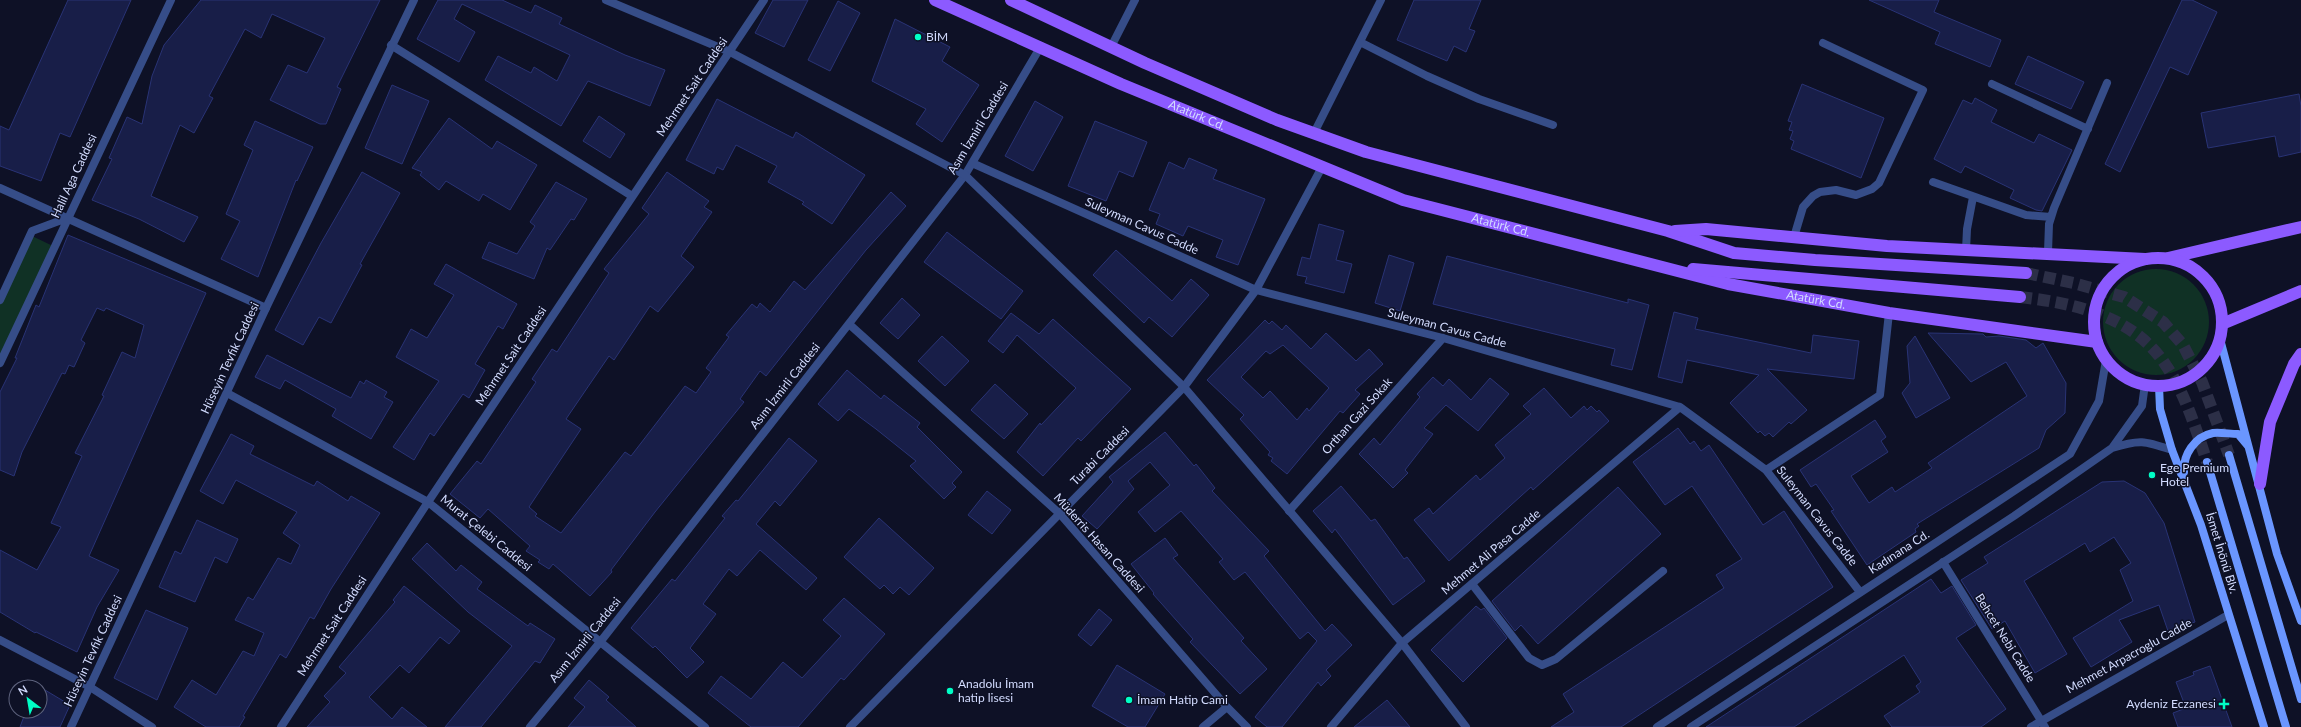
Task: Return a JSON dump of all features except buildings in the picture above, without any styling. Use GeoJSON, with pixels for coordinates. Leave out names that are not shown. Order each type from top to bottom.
{"type":"FeatureCollection","features":[{"type":"Feature","properties":{"kind":"main road","name":"Atatürk Cd."},"geometry":{"type":"LineString","coordinates":[[935,0],[1041,46],[1121,84],[1403,200],[1728,284],[1889,313],[2097,342]]}},
{"type":"Feature","properties":{"kind":"main road"},"geometry":{"type":"LineString","coordinates":[[1011,0],[1111,47],[1270,116],[1366,152],[1668,231],[1734,253],[1816,260],[2026,273]]}},
{"type":"Feature","properties":{"kind":"main road"},"geometry":{"type":"LineString","coordinates":[[1668,231],[1706,229],[1887,246],[2048,252],[2145,259],[2167,258],[2301,227]]}},
{"type":"Feature","properties":{"kind":"main road"},"geometry":{"type":"LineString","coordinates":[[2145,259],[2125,267],[2109,281],[2098,300],[2094,321],[2097,342],[2106,360],[2121,374],[2145,384],[2159,386],[2179,383],[2197,373],[2212,358],[2220,339],[2222,324],[2217,296],[2206,278],[2188,265],[2167,258]]}},
{"type":"Feature","properties":{"kind":"main road"},"geometry":{"type":"LineString","coordinates":[[1664,267],[2020,297]]}},
{"type":"Feature","properties":{"kind":"main road"},"geometry":{"type":"LineString","coordinates":[[2222,324],[2301,291]]}},
{"type":"Feature","properties":{"kind":"main road"},"geometry":{"type":"LineString","coordinates":[[2220,339],[2260,484],[2277,554],[2301,621]]}},
{"type":"Feature","properties":{"kind":"main road"},"geometry":{"type":"LineString","coordinates":[[2260,484],[2270,422],[2294,364],[2301,354]]}},
{"type":"Feature","properties":{"kind":"main road","name":"İsmet İnönü Blv."},"geometry":{"type":"LineString","coordinates":[[2159,386],[2160,409],[2172,450],[2201,525],[2264,727]]}},
{"type":"Feature","properties":{"kind":"main road"},"geometry":{"type":"LineString","coordinates":[[2185,482],[2184,463],[2191,445],[2212,433],[2238,434],[2250,448]]}},
{"type":"Feature","properties":{"kind":"main road"},"geometry":{"type":"LineString","coordinates":[[2229,455],[2301,699]]}},
{"type":"Feature","properties":{"kind":"main road","name":"İsmet İnönü Blv."},"geometry":{"type":"LineString","coordinates":[[2207,462],[2286,727]]}},
{"type":"Feature","properties":{"kind":"street","name":"Halil Aga Caddesi"},"geometry":{"type":"LineString","coordinates":[[0,363],[171,0]]}},
{"type":"Feature","properties":{"kind":"street","name":"Hüseyin Tevfik Caddesi"},"geometry":{"type":"LineString","coordinates":[[71,727],[266,308],[391,45],[414,0]]}},
{"type":"Feature","properties":{"kind":"street"},"geometry":{"type":"LineString","coordinates":[[606,0],[730,52],[965,175],[1184,388],[1402,643],[1466,727]]}},
{"type":"Feature","properties":{"kind":"street","name":"Mehrmet Sait Caddesi"},"geometry":{"type":"LineString","coordinates":[[281,727],[428,502],[764,0]]}},
{"type":"Feature","properties":{"kind":"street"},"geometry":{"type":"LineString","coordinates":[[1111,47],[1135,0]]}},
{"type":"Feature","properties":{"kind":"street"},"geometry":{"type":"LineString","coordinates":[[1314,133],[1381,0]]}},
{"type":"Feature","properties":{"kind":"street"},"geometry":{"type":"LineString","coordinates":[[1360,42],[1427,76],[1479,99],[1553,125]]}},
{"type":"Feature","properties":{"kind":"street"},"geometry":{"type":"LineString","coordinates":[[1794,237],[1803,207],[1813,196],[1820,192],[1836,190],[1856,195],[1872,189],[1879,183],[1923,90],[1823,44]]}},
{"type":"Feature","properties":{"kind":"street"},"geometry":{"type":"LineString","coordinates":[[391,45],[632,196]]}},
{"type":"Feature","properties":{"kind":"street","name":"Asım İzmirli Caddesi"},"geometry":{"type":"LineString","coordinates":[[530,727],[601,641],[965,175],[1041,46]]}},
{"type":"Feature","properties":{"kind":"street"},"geometry":{"type":"LineString","coordinates":[[2048,252],[2051,217],[2107,83]]}},
{"type":"Feature","properties":{"kind":"street"},"geometry":{"type":"LineString","coordinates":[[1992,84],[2088,129]]}},
{"type":"Feature","properties":{"kind":"street","name":"Suleyman Cavus Cadde"},"geometry":{"type":"LineString","coordinates":[[972,163],[1256,290],[1443,338],[1680,407],[1766,470],[1860,592]]}},
{"type":"Feature","properties":{"kind":"street","name":"Turabi Caddesi"},"geometry":{"type":"LineString","coordinates":[[850,727],[1184,388],[1256,290],[1322,167]]}},
{"type":"Feature","properties":{"kind":"street"},"geometry":{"type":"LineString","coordinates":[[1933,182],[2026,215],[2051,217]]}},
{"type":"Feature","properties":{"kind":"street"},"geometry":{"type":"LineString","coordinates":[[0,188],[266,308]]}},
{"type":"Feature","properties":{"kind":"street"},"geometry":{"type":"LineString","coordinates":[[1966,250],[1967,229],[1973,197]]}},
{"type":"Feature","properties":{"kind":"street"},"geometry":{"type":"LineString","coordinates":[[0,300],[32,231],[67,218]]}},
{"type":"Feature","properties":{"kind":"street"},"geometry":{"type":"LineString","coordinates":[[1766,470],[1880,395],[1889,313]]}},
{"type":"Feature","properties":{"kind":"street","name":"Müderris Hasan Caddesi"},"geometry":{"type":"LineString","coordinates":[[849,324],[1060,514],[1227,707],[1247,727]]}},
{"type":"Feature","properties":{"kind":"street","name":"Orthan Gazi Sokak"},"geometry":{"type":"LineString","coordinates":[[1289,510],[1443,338]]}},
{"type":"Feature","properties":{"kind":"street","name":"Kadınana Cd."},"geometry":{"type":"LineString","coordinates":[[1657,727],[2070,454],[2099,401],[2106,360]]}},
{"type":"Feature","properties":{"kind":"street"},"geometry":{"type":"LineString","coordinates":[[2112,448],[2142,406],[2145,384]]}},
{"type":"Feature","properties":{"kind":"street","name":"Murat Çelebi Caddesi"},"geometry":{"type":"LineString","coordinates":[[227,394],[428,502],[705,727]]}},
{"type":"Feature","properties":{"kind":"street","name":"Mehmet Ali Pasa Cadde"},"geometry":{"type":"LineString","coordinates":[[1331,727],[1402,643],[1680,407]]}},
{"type":"Feature","properties":{"kind":"street"},"geometry":{"type":"LineString","coordinates":[[1691,727],[2014,516],[2112,448],[2136,441],[2145,441],[2172,450]]}},
{"type":"Feature","properties":{"kind":"street","name":"Behcet Nebi Cadde"},"geometry":{"type":"LineString","coordinates":[[1943,562],[2044,723]]}},
{"type":"Feature","properties":{"kind":"street"},"geometry":{"type":"LineString","coordinates":[[1472,584],[1529,658],[1537,664],[1547,664],[1556,659],[1663,571]]}},
{"type":"Feature","properties":{"kind":"street","name":"Mehmet Arpacroglu Cadde"},"geometry":{"type":"LineString","coordinates":[[2030,727],[2044,723],[2228,615]]}},
{"type":"Feature","properties":{"kind":"street"},"geometry":{"type":"LineString","coordinates":[[0,640],[90,687],[152,727]]}},
{"type":"Feature","properties":{"kind":"street"},"geometry":{"type":"LineString","coordinates":[[1203,727],[1227,707]]}},
{"type":"Feature","properties":{"kind":"green space"},"geometry":{"type":"Polygon","coordinates":[[[30,235],[55,247],[0,363],[0,300],[30,235]]]}},
{"type":"Feature","properties":{"kind":"green space"},"geometry":{"type":"Polygon","coordinates":[[[2156,269],[2176,273],[2193,285],[2205,302],[2209,322],[2205,342],[2193,359],[2176,371],[2156,375],[2136,371],[2119,359],[2107,342],[2103,322],[2107,302],[2119,285],[2136,273],[2156,269]]]}},
{"type":"Feature","properties":{"kind":"tunnel"},"geometry":{"type":"LineString","coordinates":[[2026,273],[2073,283],[2124,297],[2163,322],[2183,345],[2202,382],[2229,455]]}},
{"type":"Feature","properties":{"kind":"tunnel"},"geometry":{"type":"LineString","coordinates":[[2020,297],[2061,303],[2101,315],[2119,323],[2136,334],[2152,348],[2172,375],[2184,399],[2207,462]]}},
{"type":"Feature","properties":{"kind":"place","name":"BİM"},"geometry":{"type":"Point","coordinates":[918,37]}},
{"type":"Feature","properties":{"kind":"place","name":"Ege Premium Hotel"},"geometry":{"type":"Point","coordinates":[2152,475]}},
{"type":"Feature","properties":{"kind":"place","name":"Anadolu İmam hatip lisesi"},"geometry":{"type":"Point","coordinates":[950,691]}},
{"type":"Feature","properties":{"kind":"place","name":"İmam Hatip Cami"},"geometry":{"type":"Point","coordinates":[1129,700]}},
{"type":"Feature","properties":{"kind":"place","name":"Aydeniz Eczanesi"},"geometry":{"type":"Point","coordinates":[2224,704]}}]}
